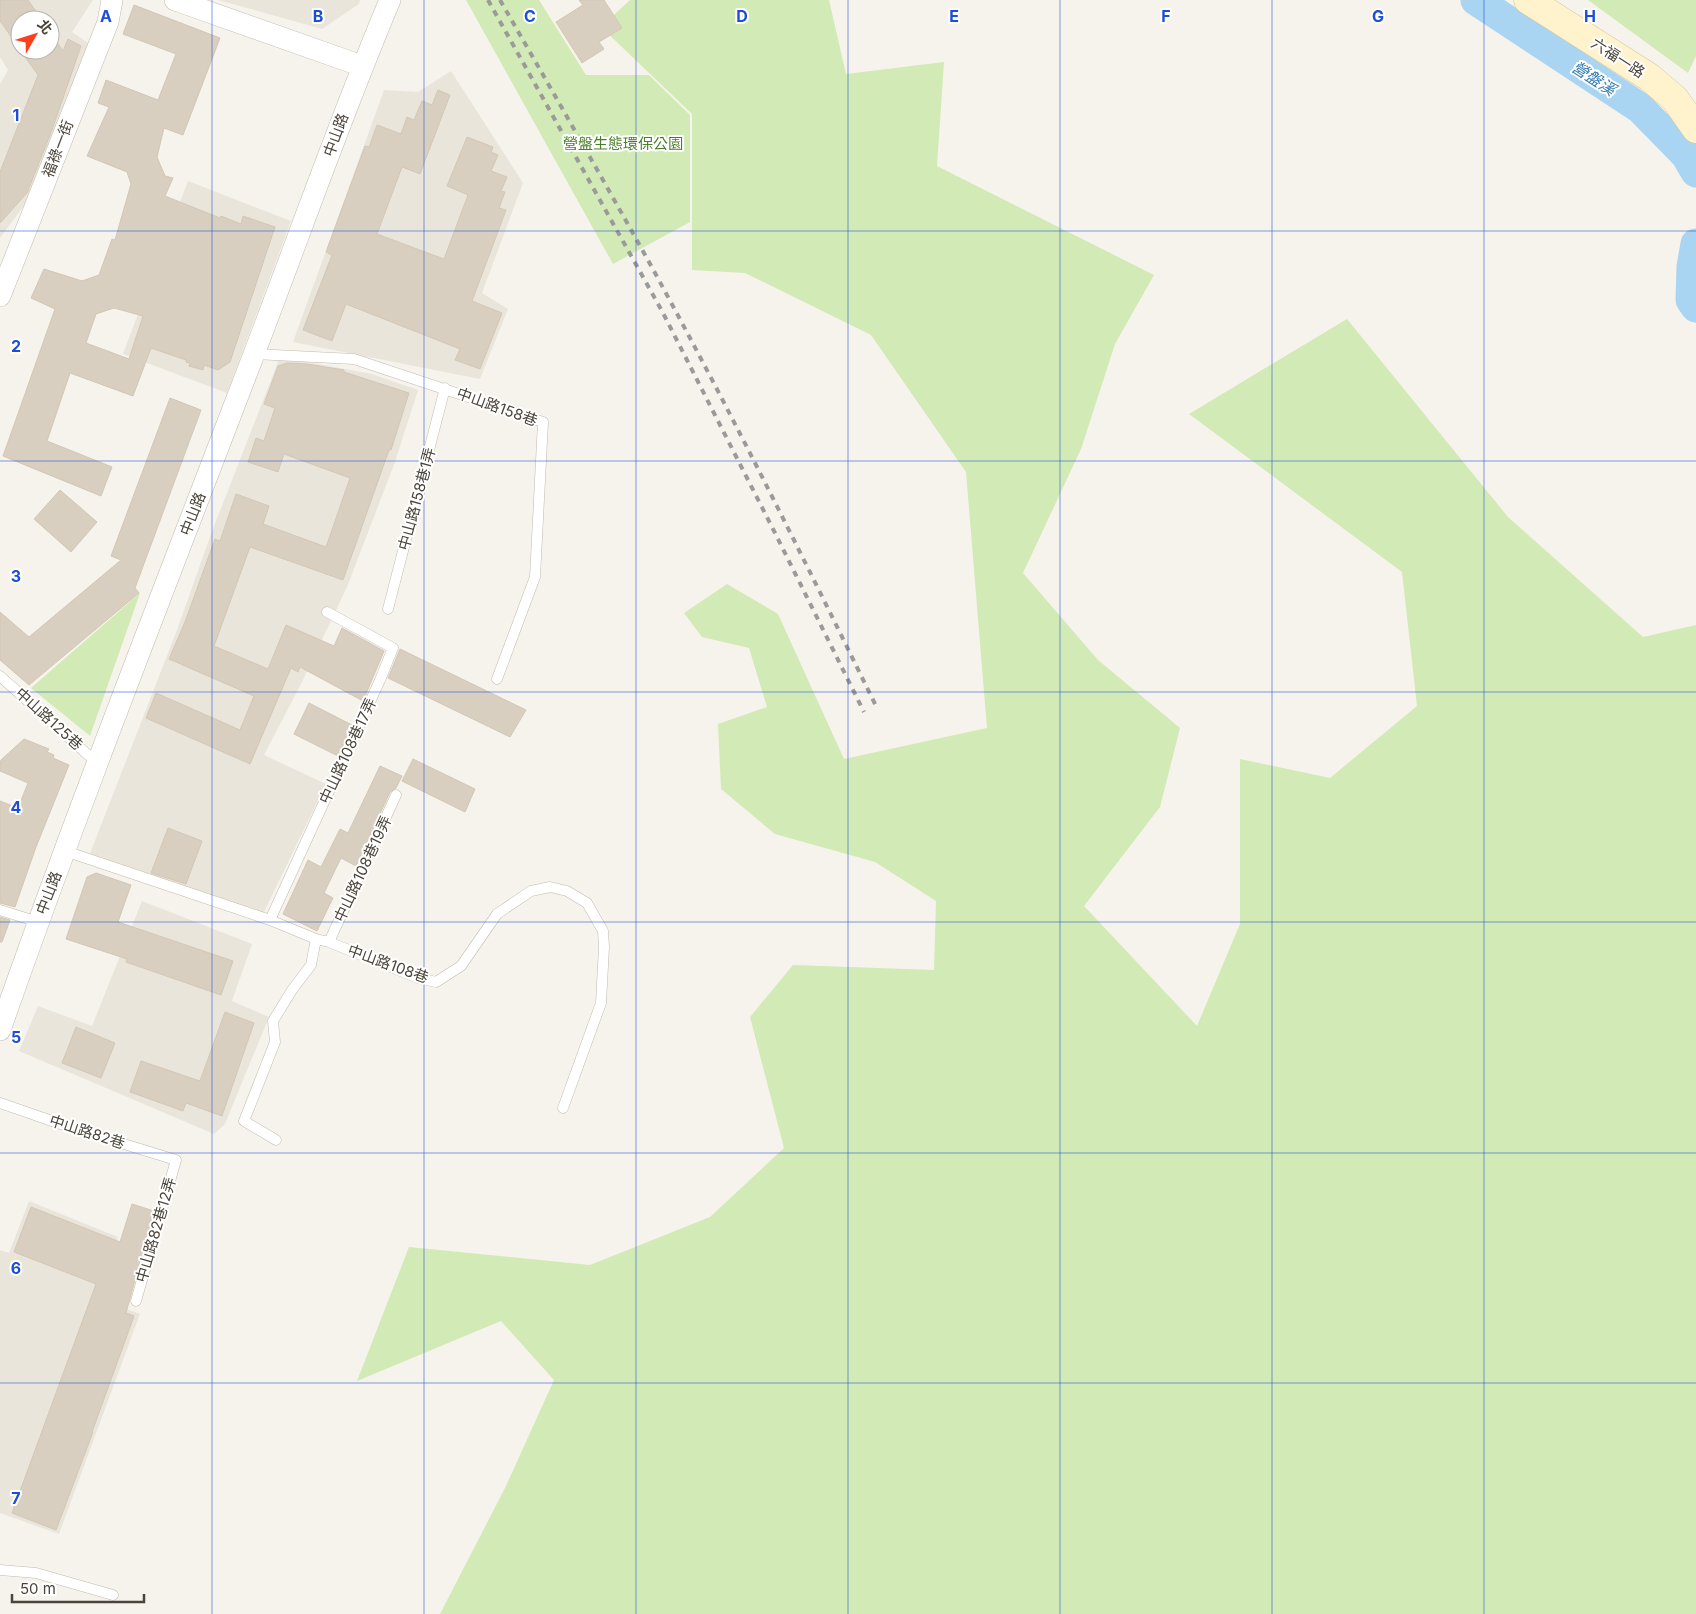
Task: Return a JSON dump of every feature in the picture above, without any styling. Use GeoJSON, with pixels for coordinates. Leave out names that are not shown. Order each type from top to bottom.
{"type":"FeatureCollection","features":[{"type":"Feature","properties":{"kind":"street","name":"福祿一街"},"geometry":{"type":"LineString","coordinates":[[0,296],[108,22],[112,0]]}},
{"type":"Feature","properties":{"kind":"street"},"geometry":{"type":"LineString","coordinates":[[175,0],[362,66]]}},
{"type":"Feature","properties":{"kind":"street","name":"中山路"},"geometry":{"type":"LineString","coordinates":[[0,1030],[97,763],[362,66],[390,0]]}},
{"type":"Feature","properties":{"kind":"street","name":"六福一路"},"geometry":{"type":"LineString","coordinates":[[1528,0],[1649,77],[1674,99],[1696,129]]}},
{"type":"Feature","properties":{"kind":"lane","name":"中山路158巷"},"geometry":{"type":"LineString","coordinates":[[254,354],[354,359],[543,422],[535,577],[497,679]]}},
{"type":"Feature","properties":{"kind":"lane","name":"中山路158巷1弄"},"geometry":{"type":"LineString","coordinates":[[388,609],[445,388]]}},
{"type":"Feature","properties":{"kind":"lane","name":"中山路108巷17弄"},"geometry":{"type":"LineString","coordinates":[[270,920],[380,680],[392,648],[328,612]]}},
{"type":"Feature","properties":{"kind":"lane","name":"中山路125巷"},"geometry":{"type":"LineString","coordinates":[[0,676],[97,763]]}},
{"type":"Feature","properties":{"kind":"lane","name":"中山路108巷19弄"},"geometry":{"type":"LineString","coordinates":[[329,942],[396,796]]}},
{"type":"Feature","properties":{"kind":"lane","name":"中山路108巷"},"geometry":{"type":"LineString","coordinates":[[65,851],[270,920],[418,978],[436,982],[460,966],[497,914],[531,892],[550,887],[567,891],[587,903],[603,931],[604,946],[601,1004],[563,1108]]}},
{"type":"Feature","properties":{"kind":"lane"},"geometry":{"type":"LineString","coordinates":[[0,910],[38,922]]}},
{"type":"Feature","properties":{"kind":"lane"},"geometry":{"type":"LineString","coordinates":[[276,1140],[244,1122],[275,1042],[273,1020],[311,965],[316,939]]}},
{"type":"Feature","properties":{"kind":"lane","name":"中山路82巷"},"geometry":{"type":"LineString","coordinates":[[0,1103],[75,1129],[176,1160]]}},
{"type":"Feature","properties":{"kind":"lane","name":"中山路82巷12弄"},"geometry":{"type":"LineString","coordinates":[[136,1301],[176,1160]]}},
{"type":"Feature","properties":{"kind":"lane"},"geometry":{"type":"LineString","coordinates":[[0,1570],[36,1573],[113,1595]]}},
{"type":"Feature","properties":{"kind":"shaded area"},"geometry":{"type":"Polygon","coordinates":[[[0,0],[93,0],[72,32],[91,45],[31,196],[0,238],[0,84],[8,70],[0,57],[0,0]]]}},
{"type":"Feature","properties":{"kind":"shaded area"},"geometry":{"type":"Polygon","coordinates":[[[218,0],[360,0],[359,4],[322,29],[218,0]]]}},
{"type":"Feature","properties":{"kind":"shaded area"},"geometry":{"type":"Polygon","coordinates":[[[451,71],[523,183],[482,293],[508,309],[480,379],[293,342],[384,90],[418,92],[451,71]]]}},
{"type":"Feature","properties":{"kind":"shaded area"},"geometry":{"type":"Polygon","coordinates":[[[188,181],[291,221],[227,393],[123,354],[188,181]]]}},
{"type":"Feature","properties":{"kind":"shaded area"},"geometry":{"type":"Polygon","coordinates":[[[280,357],[372,374],[418,390],[395,462],[347,587],[302,682],[264,755],[326,784],[262,916],[89,856],[280,357]]]}},
{"type":"Feature","properties":{"kind":"shaded area"},"geometry":{"type":"Polygon","coordinates":[[[142,901],[252,944],[232,1001],[269,1017],[225,1124],[214,1134],[19,1051],[38,1006],[92,1026],[142,901]]]}},
{"type":"Feature","properties":{"kind":"shaded area"},"geometry":{"type":"Polygon","coordinates":[[[29,1201],[118,1237],[99,1299],[140,1314],[59,1534],[0,1513],[0,1250],[9,1253],[29,1201]]]}},
{"type":"Feature","properties":{"kind":"green space","name":"營盤生態環保公園"},"geometry":{"type":"Polygon","coordinates":[[[466,0],[539,0],[586,75],[649,75],[690,115],[690,222],[613,264],[466,0]]]}},
{"type":"Feature","properties":{"kind":"green space"},"geometry":{"type":"Polygon","coordinates":[[[630,0],[829,0],[846,74],[944,62],[937,166],[1154,275],[1115,344],[1081,449],[1023,573],[1098,660],[1180,728],[1160,807],[1084,906],[1197,1026],[1240,924],[1240,759],[1330,778],[1417,706],[1402,572],[1189,414],[1347,319],[1508,517],[1643,637],[1696,625],[1696,1614],[440,1614],[505,1488],[554,1380],[501,1321],[357,1381],[409,1247],[590,1265],[710,1217],[784,1148],[750,1017],[793,965],[934,970],[936,901],[875,862],[775,834],[721,789],[718,724],[767,707],[749,648],[702,637],[684,613],[727,584],[778,614],[844,759],[987,728],[966,472],[871,335],[745,273],[692,270],[692,114],[601,27],[630,0]]]}},
{"type":"Feature","properties":{"kind":"green space"},"geometry":{"type":"Polygon","coordinates":[[[1588,0],[1696,0],[1696,56],[1688,73],[1588,0]]]}},
{"type":"Feature","properties":{"kind":"green space"},"geometry":{"type":"Polygon","coordinates":[[[140,593],[90,736],[31,688],[140,593]]]}},
{"type":"Feature","properties":{"kind":"building"},"geometry":{"type":"Polygon","coordinates":[[[0,0],[28,0],[35,10],[10,10],[10,35],[0,21],[0,0]]]}},
{"type":"Feature","properties":{"kind":"building"},"geometry":{"type":"Polygon","coordinates":[[[579,0],[604,0],[622,28],[599,42],[604,49],[582,63],[556,22],[583,5],[579,0]]]}},
{"type":"Feature","properties":{"kind":"building"},"geometry":{"type":"Polygon","coordinates":[[[134,5],[220,38],[183,135],[164,128],[157,157],[165,176],[173,178],[165,196],[220,218],[221,216],[241,224],[243,216],[275,227],[230,362],[218,370],[204,365],[203,370],[189,366],[190,363],[186,362],[186,360],[151,348],[133,396],[70,373],[47,441],[112,467],[101,496],[3,456],[55,309],[31,298],[44,269],[82,281],[99,275],[112,239],[115,240],[131,184],[127,172],[87,156],[109,107],[98,103],[106,80],[158,100],[176,54],[123,34],[134,5]],[[114,308],[96,314],[86,343],[129,359],[143,316],[114,308]]]}},
{"type":"Feature","properties":{"kind":"building"},"geometry":{"type":"Polygon","coordinates":[[[68,39],[81,46],[52,130],[27,193],[0,223],[0,172],[38,75],[27,60],[60,60],[60,47],[63,51],[68,39]]]}},
{"type":"Feature","properties":{"kind":"building"},"geometry":{"type":"Polygon","coordinates":[[[438,90],[450,95],[420,174],[402,167],[377,234],[444,259],[468,195],[447,186],[467,137],[493,147],[491,152],[498,155],[491,171],[507,177],[501,191],[505,192],[499,208],[506,210],[472,301],[502,313],[480,369],[455,360],[460,349],[346,304],[332,341],[303,330],[332,255],[326,252],[365,146],[369,147],[377,125],[401,134],[407,117],[414,120],[422,101],[432,105],[438,90]]]}},
{"type":"Feature","properties":{"kind":"building"},"geometry":{"type":"Polygon","coordinates":[[[287,363],[344,370],[344,372],[409,393],[391,450],[389,450],[343,580],[250,547],[214,646],[268,669],[286,625],[334,646],[342,628],[384,651],[363,701],[300,667],[298,672],[291,668],[250,764],[146,718],[156,693],[240,730],[254,696],[169,659],[185,622],[215,539],[220,541],[236,494],[269,506],[263,524],[326,547],[350,478],[284,454],[278,472],[248,462],[256,438],[264,441],[275,408],[264,404],[278,366],[287,363]]]}},
{"type":"Feature","properties":{"kind":"building"},"geometry":{"type":"Polygon","coordinates":[[[170,398],[201,410],[135,588],[139,593],[29,685],[0,660],[0,612],[29,637],[121,560],[111,556],[170,398]]]}},
{"type":"Feature","properties":{"kind":"building"},"geometry":{"type":"Polygon","coordinates":[[[60,490],[97,522],[71,552],[34,519],[60,490]]]}},
{"type":"Feature","properties":{"kind":"building"},"geometry":{"type":"Polygon","coordinates":[[[400,649],[526,710],[510,737],[388,678],[400,649]]]}},
{"type":"Feature","properties":{"kind":"building"},"geometry":{"type":"Polygon","coordinates":[[[309,703],[352,725],[338,756],[294,734],[309,703]]]}},
{"type":"Feature","properties":{"kind":"building"},"geometry":{"type":"Polygon","coordinates":[[[24,739],[49,749],[47,752],[54,755],[53,758],[69,765],[36,847],[15,907],[0,903],[0,801],[18,808],[28,783],[0,771],[0,765],[1,760],[24,739]]]}},
{"type":"Feature","properties":{"kind":"building"},"geometry":{"type":"Polygon","coordinates":[[[413,759],[475,789],[465,812],[402,781],[413,759]]]}},
{"type":"Feature","properties":{"kind":"building"},"geometry":{"type":"Polygon","coordinates":[[[380,766],[402,776],[396,788],[390,792],[356,866],[341,858],[324,893],[333,898],[317,931],[283,914],[308,860],[321,867],[340,829],[348,833],[380,766]]]}},
{"type":"Feature","properties":{"kind":"building"},"geometry":{"type":"Polygon","coordinates":[[[168,828],[202,841],[186,884],[151,873],[168,828]]]}},
{"type":"Feature","properties":{"kind":"building"},"geometry":{"type":"Polygon","coordinates":[[[96,873],[131,885],[118,922],[233,961],[221,995],[126,962],[127,959],[66,939],[87,877],[96,873]]]}},
{"type":"Feature","properties":{"kind":"building"},"geometry":{"type":"Polygon","coordinates":[[[0,917],[10,920],[2,942],[0,942],[0,917]]]}},
{"type":"Feature","properties":{"kind":"building"},"geometry":{"type":"Polygon","coordinates":[[[225,1012],[254,1023],[222,1116],[186,1103],[183,1111],[130,1092],[141,1061],[200,1081],[225,1012]]]}},
{"type":"Feature","properties":{"kind":"building"},"geometry":{"type":"Polygon","coordinates":[[[76,1027],[115,1043],[101,1078],[62,1063],[76,1027]]]}},
{"type":"Feature","properties":{"kind":"building"},"geometry":{"type":"Polygon","coordinates":[[[132,1204],[154,1211],[126,1313],[134,1316],[56,1530],[12,1513],[96,1284],[14,1252],[31,1207],[120,1242],[132,1204]]]}},
{"type":"Feature","properties":{"kind":"waterway","name":"營盤溪"},"geometry":{"type":"LineString","coordinates":[[1476,0],[1640,108],[1686,155],[1696,172]]}},
{"type":"Feature","properties":{"kind":"waterway","name":"營盤溪"},"geometry":{"type":"LineString","coordinates":[[1696,244],[1692,267],[1691,300],[1696,307]]}},
{"type":"Feature","properties":{"kind":"railway"},"geometry":{"type":"LineString","coordinates":[[488,0],[662,311],[864,712]]}},
{"type":"Feature","properties":{"kind":"railway"},"geometry":{"type":"LineString","coordinates":[[500,0],[679,317],[765,483],[876,706]]}}]}
